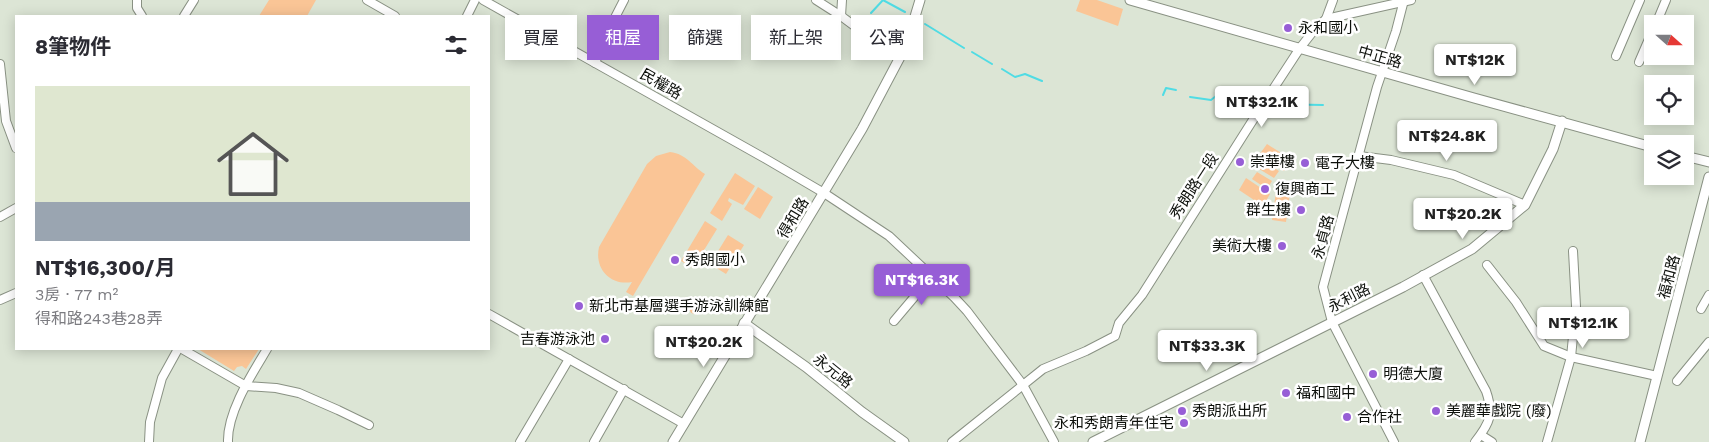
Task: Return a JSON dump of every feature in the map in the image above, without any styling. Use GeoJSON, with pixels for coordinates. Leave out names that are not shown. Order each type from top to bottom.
{"type":"FeatureCollection","features":[{"type":"Feature","properties":{"kind":"street"},"geometry":{"type":"LineString","coordinates":[[137,0],[136,8],[141,15]]}},
{"type":"Feature","properties":{"kind":"street"},"geometry":{"type":"LineString","coordinates":[[185,15],[194,0]]}},
{"type":"Feature","properties":{"kind":"street"},"geometry":{"type":"LineString","coordinates":[[367,0],[393,15]]}},
{"type":"Feature","properties":{"kind":"street"},"geometry":{"type":"LineString","coordinates":[[467,15],[476,0]]}},
{"type":"Feature","properties":{"kind":"street","name":"民權路"},"geometry":{"type":"LineString","coordinates":[[483,0],[824,193],[889,236],[967,311],[1023,385],[1054,442]]}},
{"type":"Feature","properties":{"kind":"street"},"geometry":{"type":"LineString","coordinates":[[595,63],[605,37],[624,0]]}},
{"type":"Feature","properties":{"kind":"street"},"geometry":{"type":"LineString","coordinates":[[816,0],[839,15]]}},
{"type":"Feature","properties":{"kind":"street"},"geometry":{"type":"LineString","coordinates":[[842,0],[841,16],[851,23]]}},
{"type":"Feature","properties":{"kind":"street","name":"得和路"},"geometry":{"type":"LineString","coordinates":[[915,15],[920,0]]}},
{"type":"Feature","properties":{"kind":"street","name":"中正路"},"geometry":{"type":"LineString","coordinates":[[1130,0],[1644,145]]}},
{"type":"Feature","properties":{"kind":"street"},"geometry":{"type":"LineString","coordinates":[[1326,19],[1333,0]]}},
{"type":"Feature","properties":{"kind":"street"},"geometry":{"type":"LineString","coordinates":[[1616,56],[1640,0]]}},
{"type":"Feature","properties":{"kind":"street"},"geometry":{"type":"LineString","coordinates":[[1660,15],[1666,0]]}},
{"type":"Feature","properties":{"kind":"street"},"geometry":{"type":"LineString","coordinates":[[1326,19],[1406,1]]}},
{"type":"Feature","properties":{"kind":"street","name":"永貞路"},"geometry":{"type":"LineString","coordinates":[[1394,442],[1332,322],[1323,287],[1382,72],[1406,1]]}},
{"type":"Feature","properties":{"kind":"street","name":"秀朗路一段"},"geometry":{"type":"LineString","coordinates":[[952,442],[1043,369],[1086,352],[1115,336],[1119,323],[1142,295],[1300,48],[1315,29],[1326,19]]}},
{"type":"Feature","properties":{"kind":"street"},"geometry":{"type":"LineString","coordinates":[[1639,62],[1644,50]]}},
{"type":"Feature","properties":{"kind":"street","name":"得和路"},"geometry":{"type":"LineString","coordinates":[[673,442],[862,129],[898,60]]}},
{"type":"Feature","properties":{"kind":"street"},"geometry":{"type":"LineString","coordinates":[[0,64],[6,121],[15,145]]}},
{"type":"Feature","properties":{"kind":"street","name":"永利路"},"geometry":{"type":"LineString","coordinates":[[1093,442],[1332,322],[1472,249],[1525,205],[1553,149],[1562,122]]}},
{"type":"Feature","properties":{"kind":"street"},"geometry":{"type":"LineString","coordinates":[[1359,156],[1391,160],[1454,175],[1525,205]]}},
{"type":"Feature","properties":{"kind":"street"},"geometry":{"type":"LineString","coordinates":[[1694,158],[1709,162]]}},
{"type":"Feature","properties":{"kind":"street","name":"福和路"},"geometry":{"type":"LineString","coordinates":[[1640,442],[1709,177]]}},
{"type":"Feature","properties":{"kind":"street"},"geometry":{"type":"LineString","coordinates":[[0,218],[15,209]]}},
{"type":"Feature","properties":{"kind":"street"},"geometry":{"type":"LineString","coordinates":[[1547,442],[1571,357],[1576,306],[1574,251]]}},
{"type":"Feature","properties":{"kind":"street"},"geometry":{"type":"LineString","coordinates":[[1487,265],[1516,302],[1544,346],[1571,357],[1657,376]]}},
{"type":"Feature","properties":{"kind":"street"},"geometry":{"type":"LineString","coordinates":[[1424,275],[1486,390],[1490,402],[1491,413],[1486,429],[1475,442]]}},
{"type":"Feature","properties":{"kind":"street"},"geometry":{"type":"LineString","coordinates":[[894,320],[932,276]]}},
{"type":"Feature","properties":{"kind":"street"},"geometry":{"type":"LineString","coordinates":[[0,300],[15,293]]}},
{"type":"Feature","properties":{"kind":"street"},"geometry":{"type":"LineString","coordinates":[[1701,309],[1709,295]]}},
{"type":"Feature","properties":{"kind":"street"},"geometry":{"type":"LineString","coordinates":[[490,315],[684,424]]}},
{"type":"Feature","properties":{"kind":"street","name":"永元路"},"geometry":{"type":"LineString","coordinates":[[744,323],[806,367],[862,412],[904,442]]}},
{"type":"Feature","properties":{"kind":"street"},"geometry":{"type":"LineString","coordinates":[[1677,381],[1709,342]]}},
{"type":"Feature","properties":{"kind":"street"},"geometry":{"type":"LineString","coordinates":[[148,442],[150,422],[162,378],[177,350]]}},
{"type":"Feature","properties":{"kind":"street"},"geometry":{"type":"LineString","coordinates":[[184,350],[246,386],[284,390],[318,401],[369,425]]}},
{"type":"Feature","properties":{"kind":"street"},"geometry":{"type":"LineString","coordinates":[[228,439],[228,432],[237,402],[266,350]]}},
{"type":"Feature","properties":{"kind":"street"},"geometry":{"type":"LineString","coordinates":[[520,442],[569,359]]}},
{"type":"Feature","properties":{"kind":"street"},"geometry":{"type":"LineString","coordinates":[[594,442],[624,389]]}},
{"type":"Feature","properties":{"kind":"street"},"geometry":{"type":"LineString","coordinates":[[1481,435],[1492,442]]}},
{"type":"Feature","properties":{"kind":"shaded area"},"geometry":{"type":"Polygon","coordinates":[[[269,0],[316,0],[308,15],[260,15],[269,0]]]}},
{"type":"Feature","properties":{"kind":"shaded area"},"geometry":{"type":"Polygon","coordinates":[[[1080,0],[1097,0],[1123,9],[1118,26],[1076,11],[1080,0]]]}},
{"type":"Feature","properties":{"kind":"shaded area"},"geometry":{"type":"Polygon","coordinates":[[[1267,144],[1291,159],[1284,171],[1259,155],[1267,144]]]}},
{"type":"Feature","properties":{"kind":"shaded area"},"geometry":{"type":"Polygon","coordinates":[[[670,152],[681,155],[705,174],[633,296],[626,292],[632,282],[624,283],[617,281],[602,269],[598,255],[599,247],[647,164],[656,156],[670,152]]]}},
{"type":"Feature","properties":{"kind":"shaded area"},"geometry":{"type":"Polygon","coordinates":[[[1263,161],[1279,171],[1274,178],[1259,169],[1263,161]]]}},
{"type":"Feature","properties":{"kind":"shaded area"},"geometry":{"type":"Polygon","coordinates":[[[1257,172],[1272,181],[1267,189],[1252,179],[1257,172]]]}},
{"type":"Feature","properties":{"kind":"shaded area"},"geometry":{"type":"Polygon","coordinates":[[[735,173],[755,186],[743,205],[729,198],[728,201],[732,204],[722,221],[710,213],[735,173]]]}},
{"type":"Feature","properties":{"kind":"shaded area"},"geometry":{"type":"Polygon","coordinates":[[[1246,178],[1270,194],[1263,206],[1239,190],[1246,178]]]}},
{"type":"Feature","properties":{"kind":"shaded area"},"geometry":{"type":"Polygon","coordinates":[[[758,187],[773,197],[760,219],[744,209],[758,187]]]}},
{"type":"Feature","properties":{"kind":"shaded area"},"geometry":{"type":"Polygon","coordinates":[[[1276,192],[1290,193],[1286,222],[1272,220],[1276,192]]]}},
{"type":"Feature","properties":{"kind":"shaded area"},"geometry":{"type":"Polygon","coordinates":[[[705,221],[717,229],[693,268],[681,261],[705,221]]]}},
{"type":"Feature","properties":{"kind":"shaded area"},"geometry":{"type":"Polygon","coordinates":[[[728,235],[744,245],[726,274],[710,264],[728,235]]]}},
{"type":"Feature","properties":{"kind":"shaded area"},"geometry":{"type":"Polygon","coordinates":[[[693,302],[697,302],[701,308],[697,314],[693,314],[689,310],[689,306],[693,302]]]}},
{"type":"Feature","properties":{"kind":"shaded area"},"geometry":{"type":"Polygon","coordinates":[[[200,350],[258,350],[246,369],[242,366],[237,367],[234,371],[200,350]]]}},
{"type":"Feature","properties":{"kind":"waterway"},"geometry":{"type":"LineString","coordinates":[[871,13],[883,0],[905,12]]}},
{"type":"Feature","properties":{"kind":"waterway"},"geometry":{"type":"LineString","coordinates":[[925,24],[964,48]]}},
{"type":"Feature","properties":{"kind":"waterway"},"geometry":{"type":"LineString","coordinates":[[972,52],[992,64]]}},
{"type":"Feature","properties":{"kind":"waterway"},"geometry":{"type":"LineString","coordinates":[[1002,69],[1015,77],[1025,74],[1042,81]]}},
{"type":"Feature","properties":{"kind":"waterway"},"geometry":{"type":"LineString","coordinates":[[1163,95],[1166,88],[1176,90]]}},
{"type":"Feature","properties":{"kind":"waterway"},"geometry":{"type":"LineString","coordinates":[[1190,97],[1211,100],[1216,96],[1240,97],[1258,102]]}},
{"type":"Feature","properties":{"kind":"waterway"},"geometry":{"type":"LineString","coordinates":[[1270,104],[1323,105]]}},
{"type":"Feature","properties":{"kind":"place","name":"永和國小"},"geometry":{"type":"Point","coordinates":[1288,28]}},
{"type":"Feature","properties":{"kind":"place","name":"崇華樓"},"geometry":{"type":"Point","coordinates":[1240,162]}},
{"type":"Feature","properties":{"kind":"place","name":"電子大樓"},"geometry":{"type":"Point","coordinates":[1305,163]}},
{"type":"Feature","properties":{"kind":"place","name":"復興商工"},"geometry":{"type":"Point","coordinates":[1265,189]}},
{"type":"Feature","properties":{"kind":"place","name":"群生樓"},"geometry":{"type":"Point","coordinates":[1301,210]}},
{"type":"Feature","properties":{"kind":"place","name":"美術大樓"},"geometry":{"type":"Point","coordinates":[1282,246]}},
{"type":"Feature","properties":{"kind":"place","name":"秀朗國小"},"geometry":{"type":"Point","coordinates":[675,260]}},
{"type":"Feature","properties":{"kind":"place","name":"新北市基層選手游泳訓練館"},"geometry":{"type":"Point","coordinates":[579,306]}},
{"type":"Feature","properties":{"kind":"place","name":"吉春游泳池"},"geometry":{"type":"Point","coordinates":[605,339]}},
{"type":"Feature","properties":{"kind":"place","name":"明德大廈"},"geometry":{"type":"Point","coordinates":[1373,374]}},
{"type":"Feature","properties":{"kind":"place","name":"福和國中"},"geometry":{"type":"Point","coordinates":[1286,393]}},
{"type":"Feature","properties":{"kind":"place","name":"秀朗派出所"},"geometry":{"type":"Point","coordinates":[1182,411]}},
{"type":"Feature","properties":{"kind":"place","name":"美麗華戲院 (廢)"},"geometry":{"type":"Point","coordinates":[1436,411]}},
{"type":"Feature","properties":{"kind":"place","name":"合作社"},"geometry":{"type":"Point","coordinates":[1347,417]}},
{"type":"Feature","properties":{"kind":"place","name":"永和秀朗青年住宅"},"geometry":{"type":"Point","coordinates":[1184,423]}}]}
